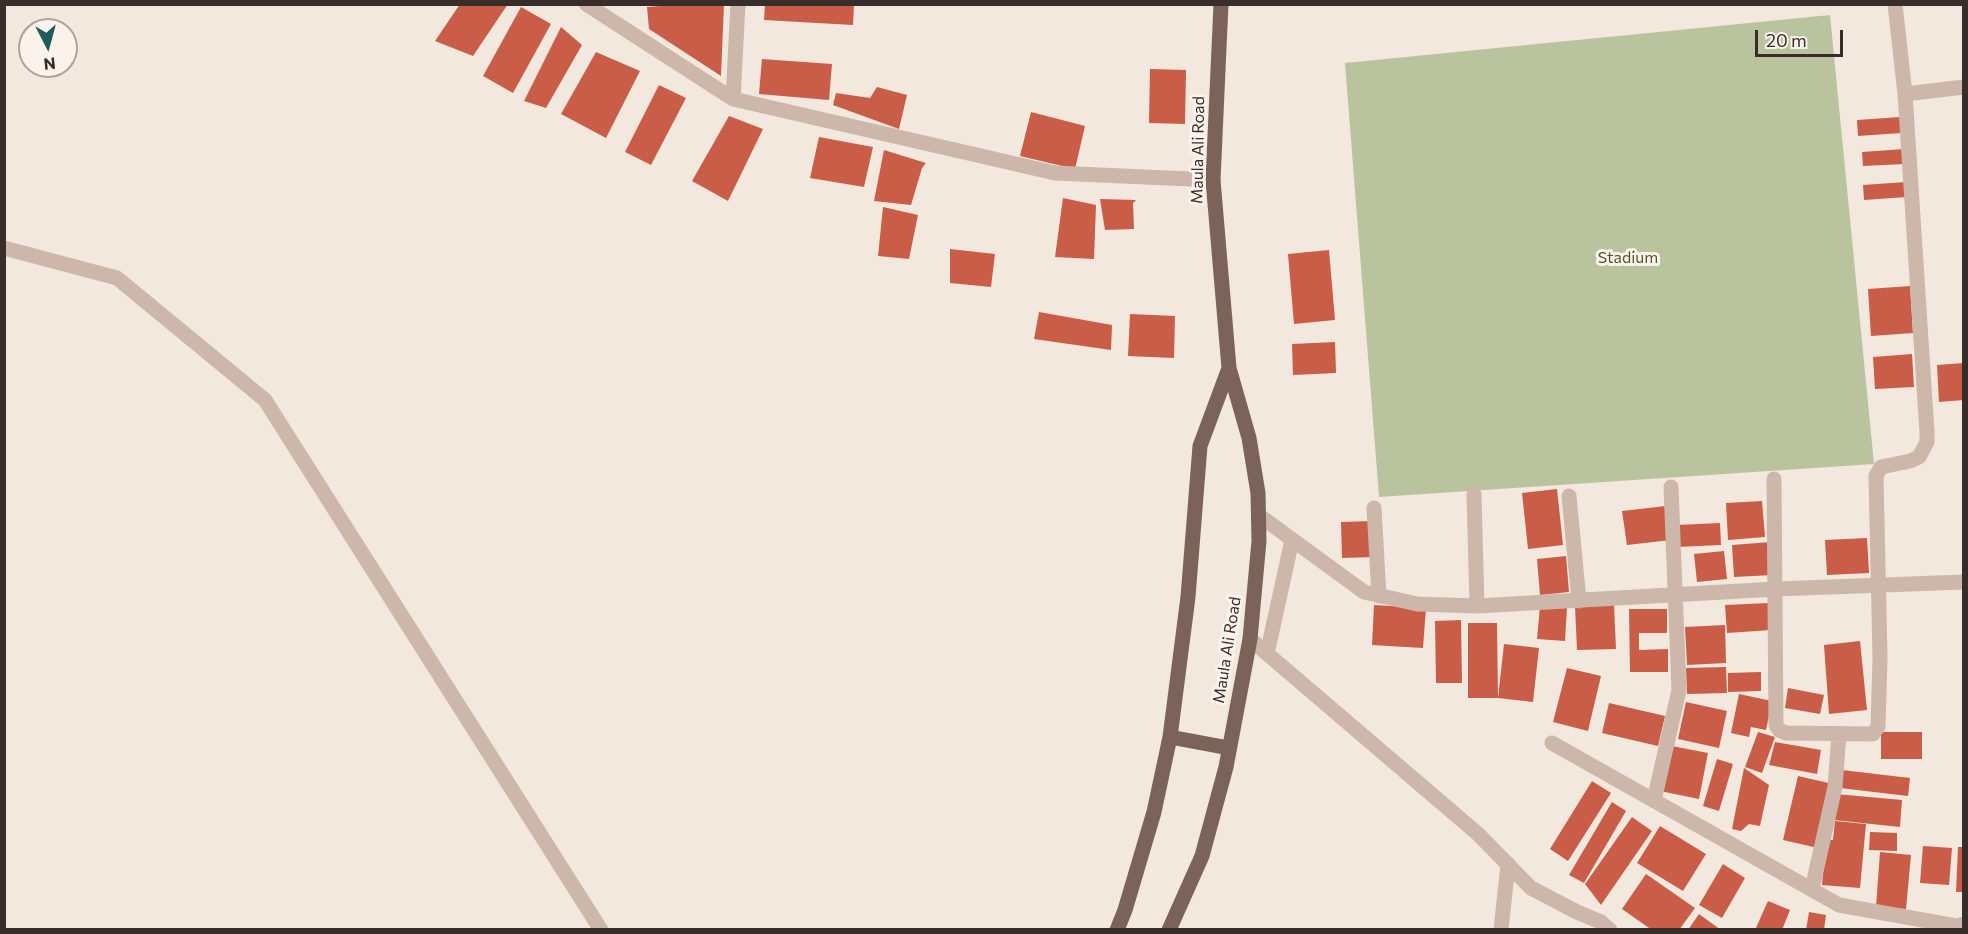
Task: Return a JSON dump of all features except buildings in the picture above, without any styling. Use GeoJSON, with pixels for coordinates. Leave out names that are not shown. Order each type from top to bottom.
{"type":"FeatureCollection","features":[{"type":"Feature","properties":{"kind":"main road","name":"Maula Ali Road"},"geometry":{"type":"LineString","coordinates":[[1169,930],[1202,856],[1226,767],[1250,639],[1259,541],[1260,516],[1249,438],[1229,368],[1213,180],[1221,4]]}},
{"type":"Feature","properties":{"kind":"main road","name":"Maula Ali Road"},"geometry":{"type":"LineString","coordinates":[[1116,930],[1125,910],[1154,812],[1170,737],[1188,597],[1200,446],[1229,368]]}},
{"type":"Feature","properties":{"kind":"main road"},"geometry":{"type":"LineString","coordinates":[[1170,737],[1229,748]]}},
{"type":"Feature","properties":{"kind":"street"},"geometry":{"type":"LineString","coordinates":[[586,4],[733,99],[1055,173],[1213,180]]}},
{"type":"Feature","properties":{"kind":"street"},"geometry":{"type":"LineString","coordinates":[[733,99],[738,4]]}},
{"type":"Feature","properties":{"kind":"street"},"geometry":{"type":"LineString","coordinates":[[1774,479],[1776,725],[1779,730],[1786,733],[1873,734],[1878,727],[1880,658],[1876,476],[1881,467],[1919,458],[1927,442],[1905,94],[1895,4]]}},
{"type":"Feature","properties":{"kind":"street"},"geometry":{"type":"LineString","coordinates":[[1905,94],[1964,87]]}},
{"type":"Feature","properties":{"kind":"street"},"geometry":{"type":"LineString","coordinates":[[4,248],[117,278],[265,400],[601,930]]}},
{"type":"Feature","properties":{"kind":"street"},"geometry":{"type":"LineString","coordinates":[[1654,801],[1679,690],[1671,487]]}},
{"type":"Feature","properties":{"kind":"street"},"geometry":{"type":"LineString","coordinates":[[1474,494],[1477,606]]}},
{"type":"Feature","properties":{"kind":"street"},"geometry":{"type":"LineString","coordinates":[[1569,496],[1579,600]]}},
{"type":"Feature","properties":{"kind":"street"},"geometry":{"type":"LineString","coordinates":[[1374,508],[1379,596]]}},
{"type":"Feature","properties":{"kind":"street"},"geometry":{"type":"LineString","coordinates":[[1260,516],[1364,592],[1417,604],[1477,606],[1776,589],[1964,582]]}},
{"type":"Feature","properties":{"kind":"street"},"geometry":{"type":"LineString","coordinates":[[1267,654],[1292,540]]}},
{"type":"Feature","properties":{"kind":"street"},"geometry":{"type":"LineString","coordinates":[[1250,639],[1478,834],[1531,888],[1600,922],[1610,930]]}},
{"type":"Feature","properties":{"kind":"street"},"geometry":{"type":"LineString","coordinates":[[1812,889],[1835,787],[1839,734]]}},
{"type":"Feature","properties":{"kind":"street"},"geometry":{"type":"LineString","coordinates":[[1552,743],[1839,905],[1958,926]]}},
{"type":"Feature","properties":{"kind":"street"},"geometry":{"type":"LineString","coordinates":[[1501,930],[1509,864]]}},
{"type":"Feature","properties":{"kind":"green space","name":"Stadium"},"geometry":{"type":"Polygon","coordinates":[[[1830,15],[1874,464],[1379,497],[1345,63],[1830,15]]]}}]}
